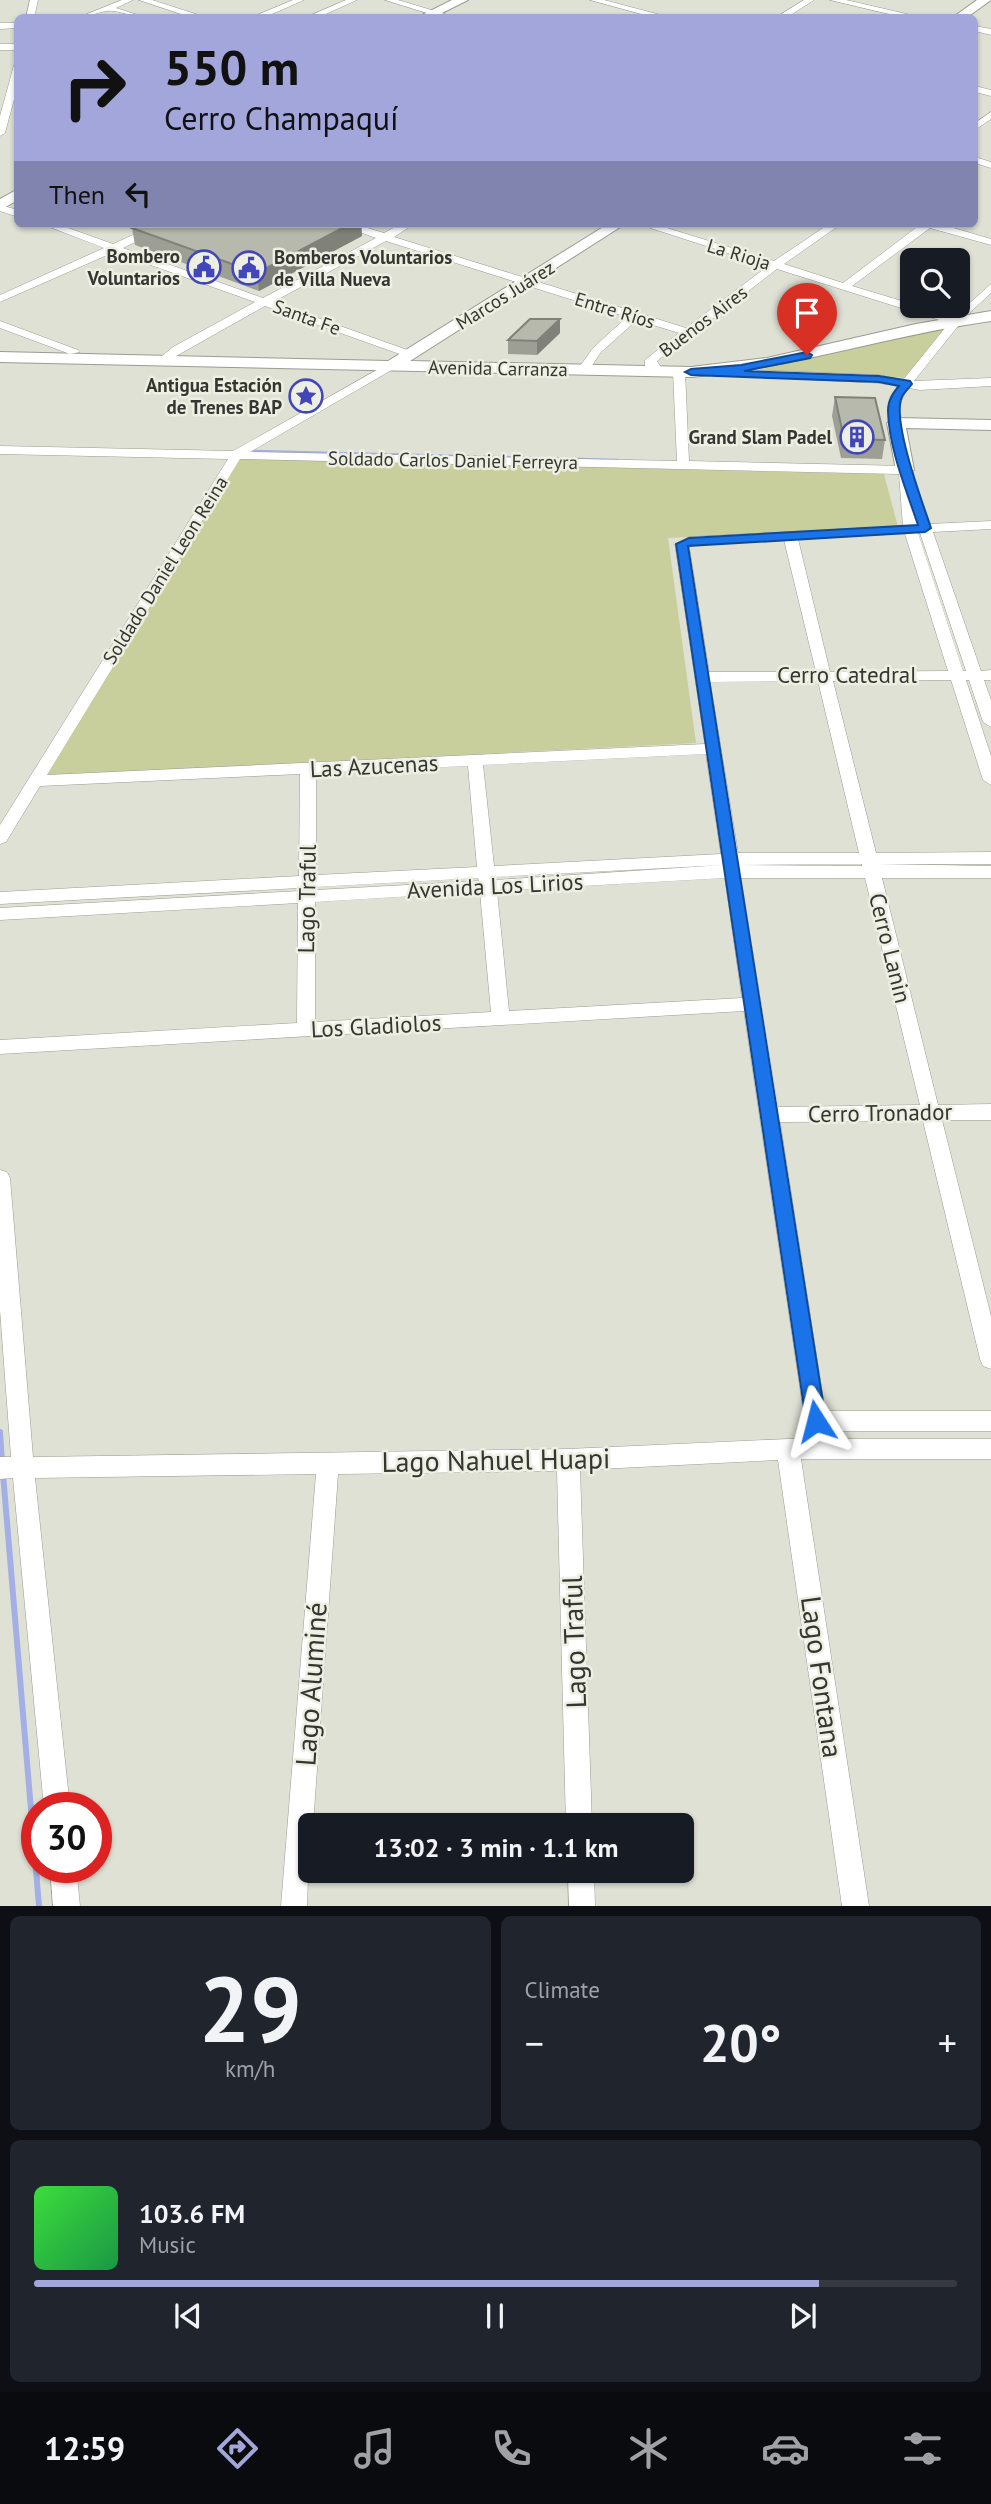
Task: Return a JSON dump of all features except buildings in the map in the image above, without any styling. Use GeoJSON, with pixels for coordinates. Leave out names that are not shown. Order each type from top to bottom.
{"type":"FeatureCollection","features":[{"type":"Feature","properties":{"kind":"main road"},"geometry":{"type":"LineString","coordinates":[[430,14],[462,0]]}},
{"type":"Feature","properties":{"kind":"main road"},"geometry":{"type":"LineString","coordinates":[[963,14],[985,0]]}},
{"type":"Feature","properties":{"kind":"main road"},"geometry":{"type":"LineString","coordinates":[[0,207],[14,196]]}},
{"type":"Feature","properties":{"kind":"main road","name":"Marcos Juárez"},"geometry":{"type":"LineString","coordinates":[[399,360],[612,228]]}},
{"type":"Feature","properties":{"kind":"main road","name":"Avenida Carranza"},"geometry":{"type":"LineString","coordinates":[[970,313],[991,309]]}},
{"type":"Feature","properties":{"kind":"main road","name":"Avenida Carranza"},"geometry":{"type":"LineString","coordinates":[[970,317],[991,316]]}},
{"type":"Feature","properties":{"kind":"main road","name":"Avenida Carranza"},"geometry":{"type":"LineString","coordinates":[[399,360],[654,369],[709,365],[756,359],[948,318]]}},
{"type":"Feature","properties":{"kind":"main road","name":"Avenida Carranza"},"geometry":{"type":"LineString","coordinates":[[0,357],[399,360],[587,365],[685,372],[773,363],[949,318]]}},
{"type":"Feature","properties":{"kind":"main road","name":"Avenida Carranza"},"geometry":{"type":"LineString","coordinates":[[0,350],[166,358]]}},
{"type":"Feature","properties":{"kind":"main road"},"geometry":{"type":"LineString","coordinates":[[905,470],[896,423],[991,425]]}},
{"type":"Feature","properties":{"kind":"street"},"geometry":{"type":"LineString","coordinates":[[92,14],[129,0]]}},
{"type":"Feature","properties":{"kind":"street"},"geometry":{"type":"LineString","coordinates":[[143,0],[190,14]]}},
{"type":"Feature","properties":{"kind":"street"},"geometry":{"type":"LineString","coordinates":[[264,14],[300,0]]}},
{"type":"Feature","properties":{"kind":"street"},"geometry":{"type":"LineString","coordinates":[[318,14],[354,0]]}},
{"type":"Feature","properties":{"kind":"street"},"geometry":{"type":"LineString","coordinates":[[389,0],[441,14]]}},
{"type":"Feature","properties":{"kind":"street"},"geometry":{"type":"LineString","coordinates":[[594,0],[651,14]]}},
{"type":"Feature","properties":{"kind":"street"},"geometry":{"type":"LineString","coordinates":[[610,12],[636,0]]}},
{"type":"Feature","properties":{"kind":"street"},"geometry":{"type":"LineString","coordinates":[[786,14],[810,0]]}},
{"type":"Feature","properties":{"kind":"street"},"geometry":{"type":"LineString","coordinates":[[834,0],[901,14]]}},
{"type":"Feature","properties":{"kind":"street"},"geometry":{"type":"LineString","coordinates":[[108,8],[129,14]]}},
{"type":"Feature","properties":{"kind":"street"},"geometry":{"type":"LineString","coordinates":[[0,133],[8,116],[14,78]]}},
{"type":"Feature","properties":{"kind":"street"},"geometry":{"type":"LineString","coordinates":[[0,85],[12,84]]}},
{"type":"Feature","properties":{"kind":"street","name":"Santa Fe"},"geometry":{"type":"LineString","coordinates":[[58,228],[264,302],[399,360]]}},
{"type":"Feature","properties":{"kind":"street"},"geometry":{"type":"LineString","coordinates":[[0,299],[158,228]]}},
{"type":"Feature","properties":{"kind":"street","name":"Entre Ríos"},"geometry":{"type":"LineString","coordinates":[[356,228],[686,332]]}},
{"type":"Feature","properties":{"kind":"street"},"geometry":{"type":"LineString","coordinates":[[166,358],[401,228]]}},
{"type":"Feature","properties":{"kind":"street","name":"La Rioja"},"geometry":{"type":"LineString","coordinates":[[656,228],[900,302]]}},
{"type":"Feature","properties":{"kind":"street","name":"Buenos Aires"},"geometry":{"type":"LineString","coordinates":[[654,369],[651,360],[776,265],[830,228]]}},
{"type":"Feature","properties":{"kind":"street"},"geometry":{"type":"LineString","coordinates":[[845,286],[923,228]]}},
{"type":"Feature","properties":{"kind":"street"},"geometry":{"type":"LineString","coordinates":[[942,228],[991,242]]}},
{"type":"Feature","properties":{"kind":"street"},"geometry":{"type":"LineString","coordinates":[[970,304],[991,287]]}},
{"type":"Feature","properties":{"kind":"street"},"geometry":{"type":"LineString","coordinates":[[587,365],[597,350],[635,316]]}},
{"type":"Feature","properties":{"kind":"street"},"geometry":{"type":"LineString","coordinates":[[896,423],[894,403],[952,318]]}},
{"type":"Feature","properties":{"kind":"street"},"geometry":{"type":"LineString","coordinates":[[0,324],[74,352]]}},
{"type":"Feature","properties":{"kind":"street","name":"Soldado Daniel Leon Reina"},"geometry":{"type":"LineString","coordinates":[[0,838],[237,454],[399,360]]}},
{"type":"Feature","properties":{"kind":"street"},"geometry":{"type":"LineString","coordinates":[[682,465],[685,372],[879,379],[931,386],[991,382]]}},
{"type":"Feature","properties":{"kind":"street","name":"Soldado Carlos Daniel Ferreyra"},"geometry":{"type":"LineString","coordinates":[[0,450],[905,470]]}},
{"type":"Feature","properties":{"kind":"street"},"geometry":{"type":"LineString","coordinates":[[905,470],[956,675],[991,780]]}},
{"type":"Feature","properties":{"kind":"street"},"geometry":{"type":"LineString","coordinates":[[991,525],[689,541],[682,544],[816,1421],[991,1421]]}},
{"type":"Feature","properties":{"kind":"street"},"geometry":{"type":"LineString","coordinates":[[918,529],[991,722]]}},
{"type":"Feature","properties":{"kind":"street","name":"Cerro Lanin"},"geometry":{"type":"LineString","coordinates":[[790,536],[991,1359]]}},
{"type":"Feature","properties":{"kind":"street","name":"Cerro Catedral"},"geometry":{"type":"LineString","coordinates":[[702,677],[991,675]]}},
{"type":"Feature","properties":{"kind":"street","name":"Las Azucenas"},"geometry":{"type":"LineString","coordinates":[[35,781],[713,749]]}},
{"type":"Feature","properties":{"kind":"street"},"geometry":{"type":"LineString","coordinates":[[475,761],[501,1019]]}},
{"type":"Feature","properties":{"kind":"street","name":"Lago Traful"},"geometry":{"type":"LineString","coordinates":[[306,1030],[308,769]]}},
{"type":"Feature","properties":{"kind":"street","name":"Avenida Los Lirios"},"geometry":{"type":"LineString","coordinates":[[0,914],[307,889],[731,865],[870,865],[991,858]]}},
{"type":"Feature","properties":{"kind":"street","name":"Avenida Los Lirios"},"geometry":{"type":"LineString","coordinates":[[870,865],[991,872]]}},
{"type":"Feature","properties":{"kind":"street","name":"Avenida Los Lirios"},"geometry":{"type":"LineString","coordinates":[[0,898],[307,889]]}},
{"type":"Feature","properties":{"kind":"street","name":"Los Gladiolos"},"geometry":{"type":"LineString","coordinates":[[0,1047],[752,1004]]}},
{"type":"Feature","properties":{"kind":"street","name":"Cerro Tronador"},"geometry":{"type":"LineString","coordinates":[[769,1115],[991,1112]]}},
{"type":"Feature","properties":{"kind":"street"},"geometry":{"type":"LineString","coordinates":[[0,1178],[11,1467],[55,1792]]}},
{"type":"Feature","properties":{"kind":"street","name":"Lago Nahuel Huapi"},"geometry":{"type":"LineString","coordinates":[[11,1467],[568,1460],[788,1449],[991,1449]]}},
{"type":"Feature","properties":{"kind":"street","name":"Lago Fontana"},"geometry":{"type":"LineString","coordinates":[[788,1449],[856,1906]]}},
{"type":"Feature","properties":{"kind":"street","name":"Lago Traful"},"geometry":{"type":"LineString","coordinates":[[568,1460],[579,1813]]}},
{"type":"Feature","properties":{"kind":"street","name":"Lago Aluminé"},"geometry":{"type":"LineString","coordinates":[[294,1906],[328,1463]]}},
{"type":"Feature","properties":{"kind":"street"},"geometry":{"type":"LineString","coordinates":[[64,1883],[66,1906]]}},
{"type":"Feature","properties":{"kind":"street"},"geometry":{"type":"LineString","coordinates":[[581,1883],[582,1906]]}},
{"type":"Feature","properties":{"kind":"green space"},"geometry":{"type":"Polygon","coordinates":[[[945,328],[906,378],[758,370],[945,328]]]}},
{"type":"Feature","properties":{"kind":"green space"},"geometry":{"type":"Polygon","coordinates":[[[238,459],[884,474],[898,527],[668,538],[696,743],[46,776],[238,459]]]}},
{"type":"Feature","properties":{"kind":"waterway"},"geometry":{"type":"LineString","coordinates":[[255,451],[618,460]]}},
{"type":"Feature","properties":{"kind":"waterway"},"geometry":{"type":"LineString","coordinates":[[0,1432],[2,1462]]}},
{"type":"Feature","properties":{"kind":"waterway"},"geometry":{"type":"LineString","coordinates":[[3,1474],[39,1906]]}},
{"type":"Feature","properties":{"kind":"place","name":"Bombero Voluntarios"},"geometry":{"type":"Point","coordinates":[204,267]}},
{"type":"Feature","properties":{"kind":"place","name":"Bomberos Voluntarios de Villa Nueva"},"geometry":{"type":"Point","coordinates":[249,268]}},
{"type":"Feature","properties":{"kind":"place","name":"Antigua Estación de Trenes BAP"},"geometry":{"type":"Point","coordinates":[306,396]}},
{"type":"Feature","properties":{"kind":"place","name":"Grand Slam Padel"},"geometry":{"type":"Point","coordinates":[857,437]}},
{"type":"Feature","properties":{"kind":"route"},"geometry":{"type":"LineString","coordinates":[[807,355],[764,365],[691,372],[879,379],[906,384],[896,396],[893,409],[905,470],[925,528],[689,541],[682,544],[816,1421]]}}]}
